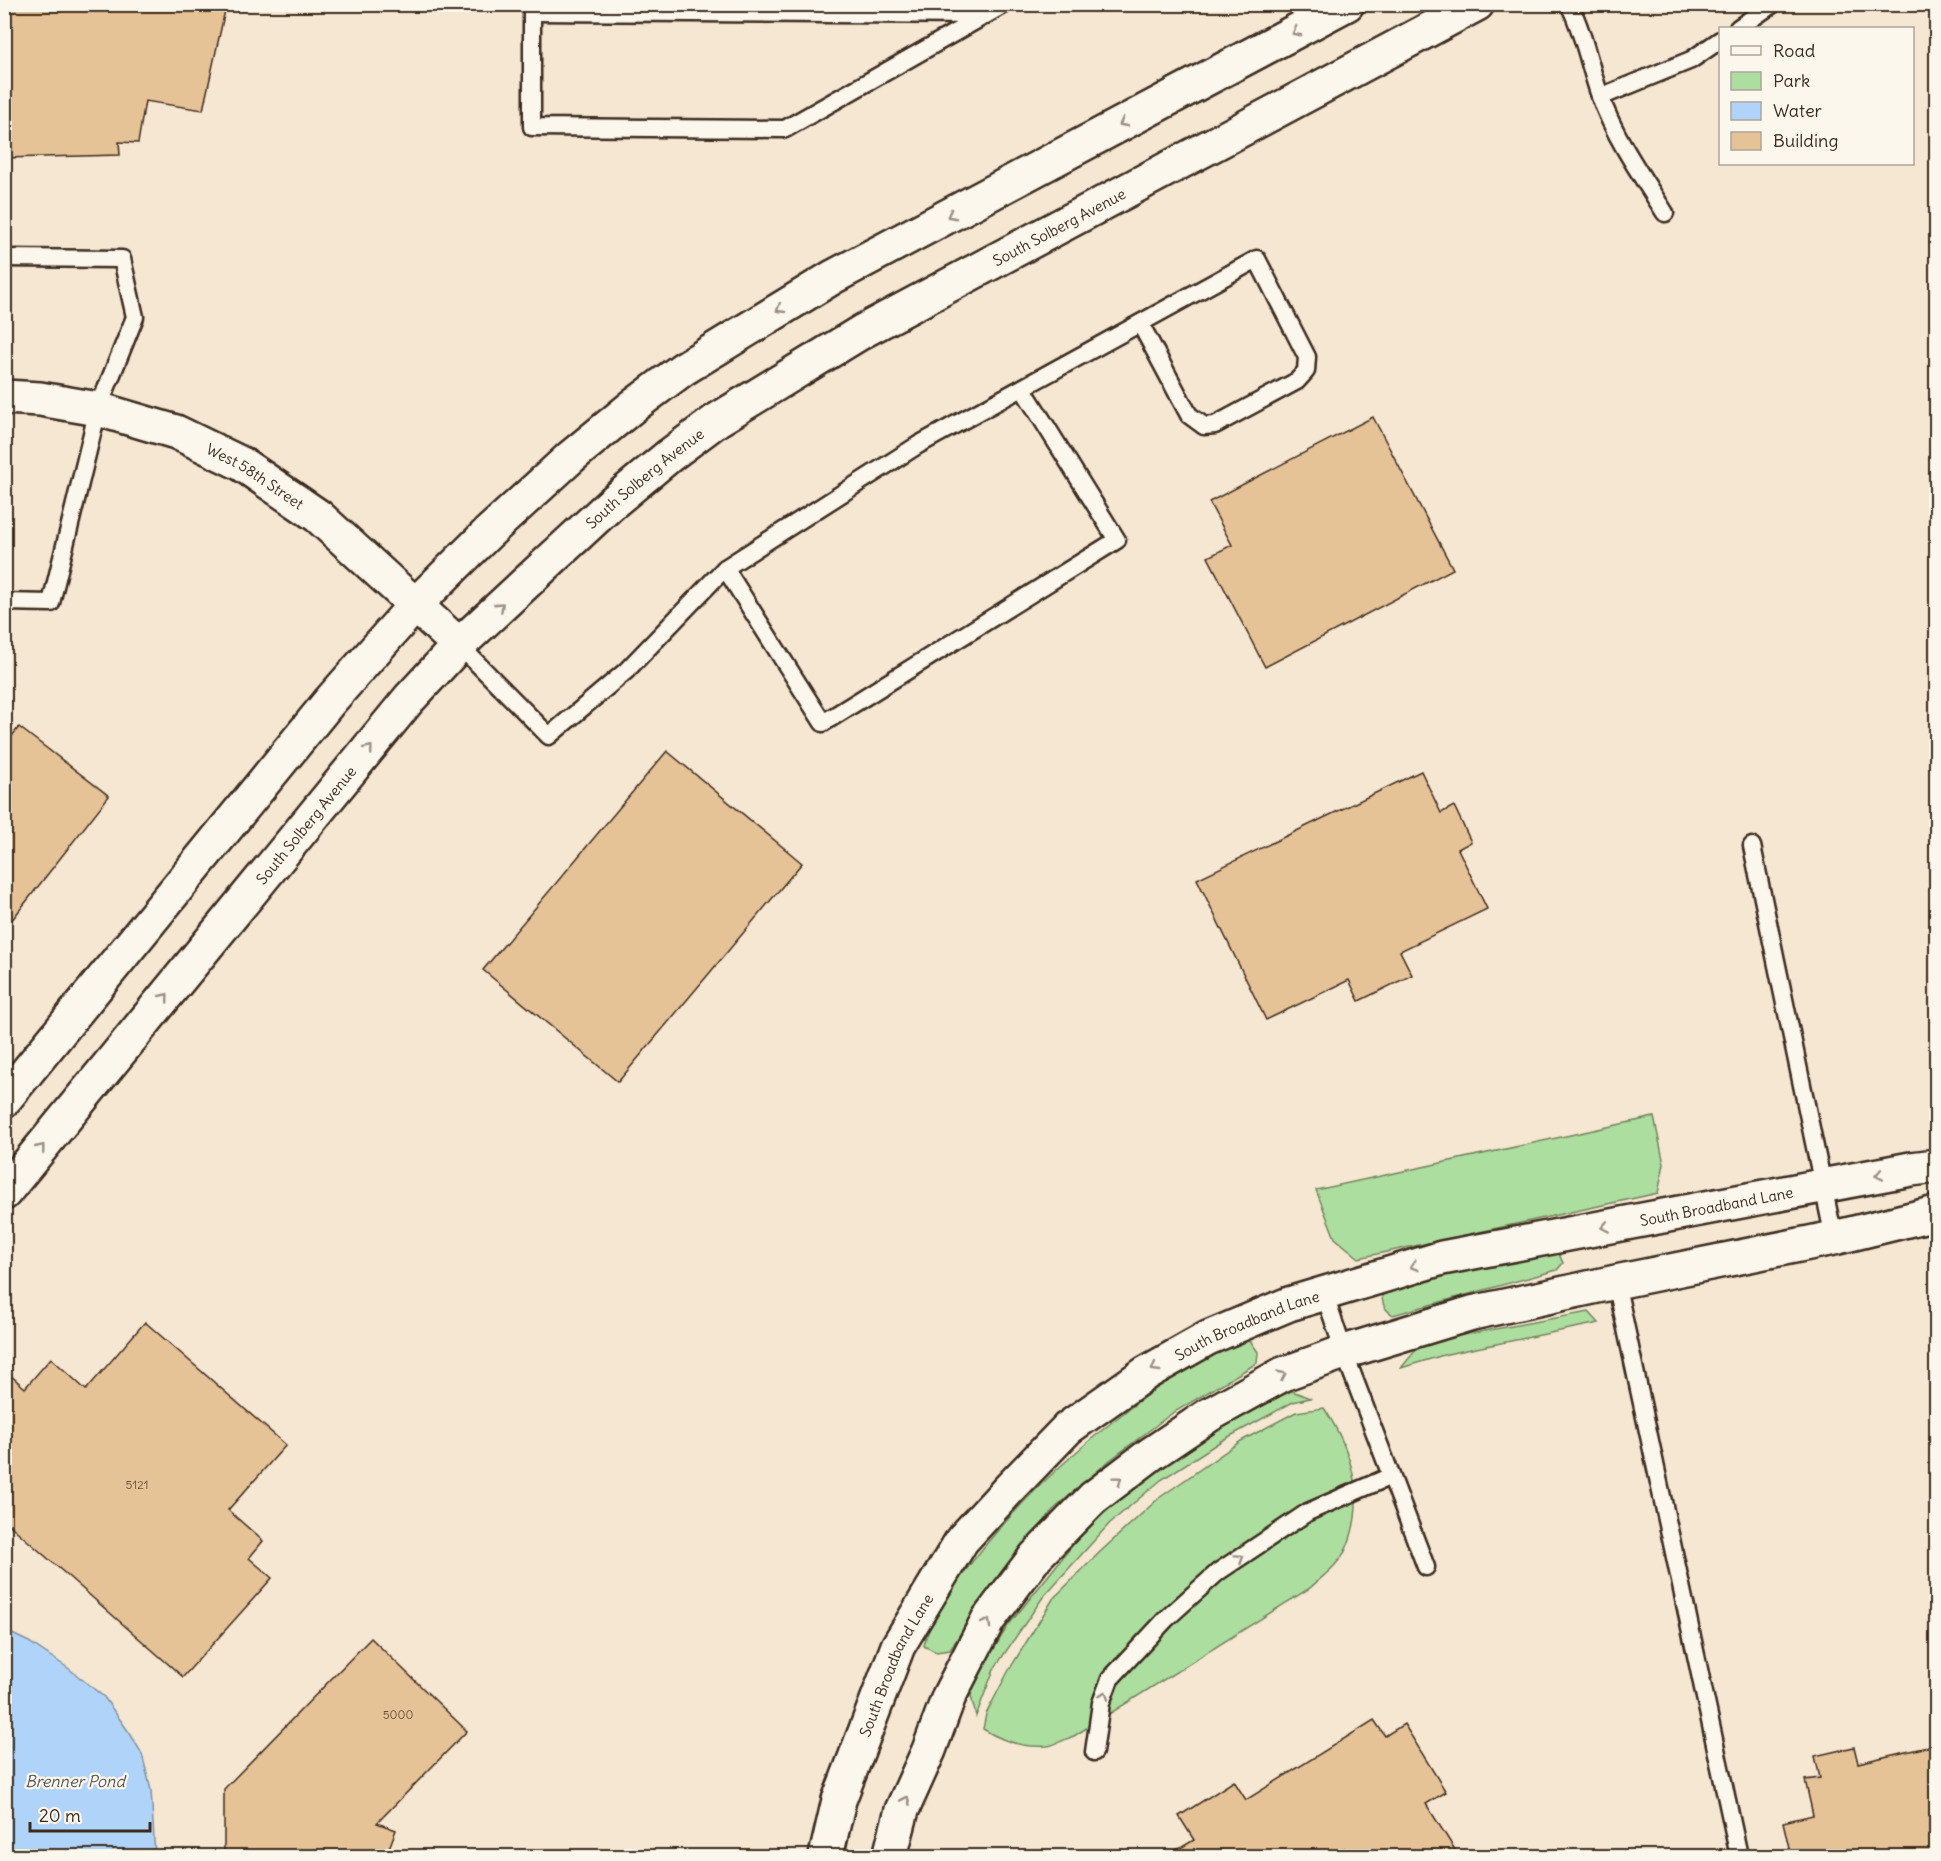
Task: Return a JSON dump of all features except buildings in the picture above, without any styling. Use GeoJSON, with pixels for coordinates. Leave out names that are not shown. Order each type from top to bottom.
{"type":"FeatureCollection","features":[{"type":"Feature","properties":{"kind":"street"},"geometry":{"type":"LineString","coordinates":[[4,1100],[330,701],[415,605],[488,533],[571,457],[632,407],[682,369],[833,277],[1347,4]]}},
{"type":"Feature","properties":{"kind":"street","name":"South Solberg Avenue"},"geometry":{"type":"LineString","coordinates":[[4,1193],[409,699],[459,645],[612,503],[670,455],[717,420],[863,331],[1477,4]]}},
{"type":"Feature","properties":{"kind":"street","name":"West 58th Street"},"geometry":{"type":"LineString","coordinates":[[4,397],[40,399],[98,409],[177,432],[242,464],[318,516],[459,645]]}},
{"type":"Feature","properties":{"kind":"street","name":"South Broadband Lane"},"geometry":{"type":"LineString","coordinates":[[826,1857],[839,1800],[898,1646],[962,1540],[1068,1428],[1146,1373],[1208,1338],[1289,1304],[1442,1258],[1911,1169],[1936,1167]]}},
{"type":"Feature","properties":{"kind":"street"},"geometry":{"type":"LineString","coordinates":[[890,1857],[902,1810],[929,1750],[949,1696],[988,1620],[1036,1556],[1094,1498],[1151,1454],[1209,1415],[1283,1374],[1344,1352],[1472,1313],[1834,1238],[1936,1213]]}},
{"type":"Feature","properties":{"kind":"lane"},"geometry":{"type":"LineString","coordinates":[[986,15],[532,8],[532,127],[785,129],[986,15],[1005,4]]}},
{"type":"Feature","properties":{"kind":"lane"},"geometry":{"type":"LineString","coordinates":[[1569,4],[1578,21],[1600,97],[1621,143],[1665,213]]}},
{"type":"Feature","properties":{"kind":"lane"},"geometry":{"type":"LineString","coordinates":[[1739,27],[1773,4]]}},
{"type":"Feature","properties":{"kind":"lane"},"geometry":{"type":"LineString","coordinates":[[1600,97],[1691,60],[1719,41]]}},
{"type":"Feature","properties":{"kind":"lane"},"geometry":{"type":"LineString","coordinates":[[4,258],[122,259],[135,317],[98,409],[51,603],[4,602]]}},
{"type":"Feature","properties":{"kind":"lane"},"geometry":{"type":"LineString","coordinates":[[459,645],[549,736],[626,671],[725,568],[918,445],[1023,389],[1140,323],[1257,259],[1307,357],[1306,371],[1297,381],[1215,425],[1204,426],[1189,415],[1140,323]]}},
{"type":"Feature","properties":{"kind":"lane"},"geometry":{"type":"LineString","coordinates":[[725,568],[823,723],[1117,540],[1023,389]]}},
{"type":"Feature","properties":{"kind":"lane"},"geometry":{"type":"LineString","coordinates":[[1752,846],[1834,1238]]}},
{"type":"Feature","properties":{"kind":"lane"},"geometry":{"type":"LineString","coordinates":[[1616,1282],[1739,1857]]}},
{"type":"Feature","properties":{"kind":"lane"},"geometry":{"type":"LineString","coordinates":[[1324,1293],[1344,1352],[1426,1567]]}},
{"type":"Feature","properties":{"kind":"lane"},"geometry":{"type":"LineString","coordinates":[[1094,1752],[1101,1703],[1110,1679],[1166,1619],[1218,1572],[1308,1512],[1391,1476]]}},
{"type":"Feature","properties":{"kind":"green space"},"geometry":{"type":"Polygon","coordinates":[[[1654,1117],[1664,1164],[1658,1193],[1359,1258],[1335,1238],[1316,1190],[1654,1117]]]}},
{"type":"Feature","properties":{"kind":"green space"},"geometry":{"type":"Polygon","coordinates":[[[1549,1252],[1559,1254],[1563,1263],[1557,1270],[1393,1315],[1383,1303],[1382,1293],[1388,1287],[1549,1252]]]}},
{"type":"Feature","properties":{"kind":"green space"},"geometry":{"type":"Polygon","coordinates":[[[1589,1312],[1599,1323],[1447,1354],[1401,1368],[1415,1351],[1429,1341],[1589,1312]]]}},
{"type":"Feature","properties":{"kind":"green space"},"geometry":{"type":"Polygon","coordinates":[[[1241,1339],[1251,1342],[1258,1352],[1257,1363],[1171,1414],[1110,1460],[1053,1510],[978,1606],[950,1650],[936,1652],[924,1646],[935,1617],[963,1574],[1004,1523],[1049,1476],[1098,1433],[1150,1393],[1227,1344],[1241,1339]]]}},
{"type":"Feature","properties":{"kind":"green space"},"geometry":{"type":"Polygon","coordinates":[[[1292,1391],[1310,1398],[1293,1402],[1221,1441],[1161,1480],[1110,1523],[1043,1597],[994,1669],[976,1716],[971,1696],[975,1681],[1007,1627],[1080,1536],[1130,1489],[1185,1448],[1240,1414],[1292,1391]]]}},
{"type":"Feature","properties":{"kind":"green space"},"geometry":{"type":"Polygon","coordinates":[[[1324,1408],[1342,1440],[1356,1493],[1353,1529],[1347,1547],[1331,1569],[1310,1588],[1074,1736],[1050,1745],[1030,1746],[1006,1740],[983,1729],[986,1714],[1009,1670],[1053,1599],[1100,1552],[1159,1498],[1241,1441],[1296,1412],[1324,1408]]]}},
{"type":"Feature","properties":{"kind":"water","name":"Brenner Pond"},"geometry":{"type":"Polygon","coordinates":[[[4,1630],[29,1642],[68,1668],[104,1697],[131,1735],[142,1754],[151,1790],[155,1856],[5,1856],[4,1630]]]}}]}
